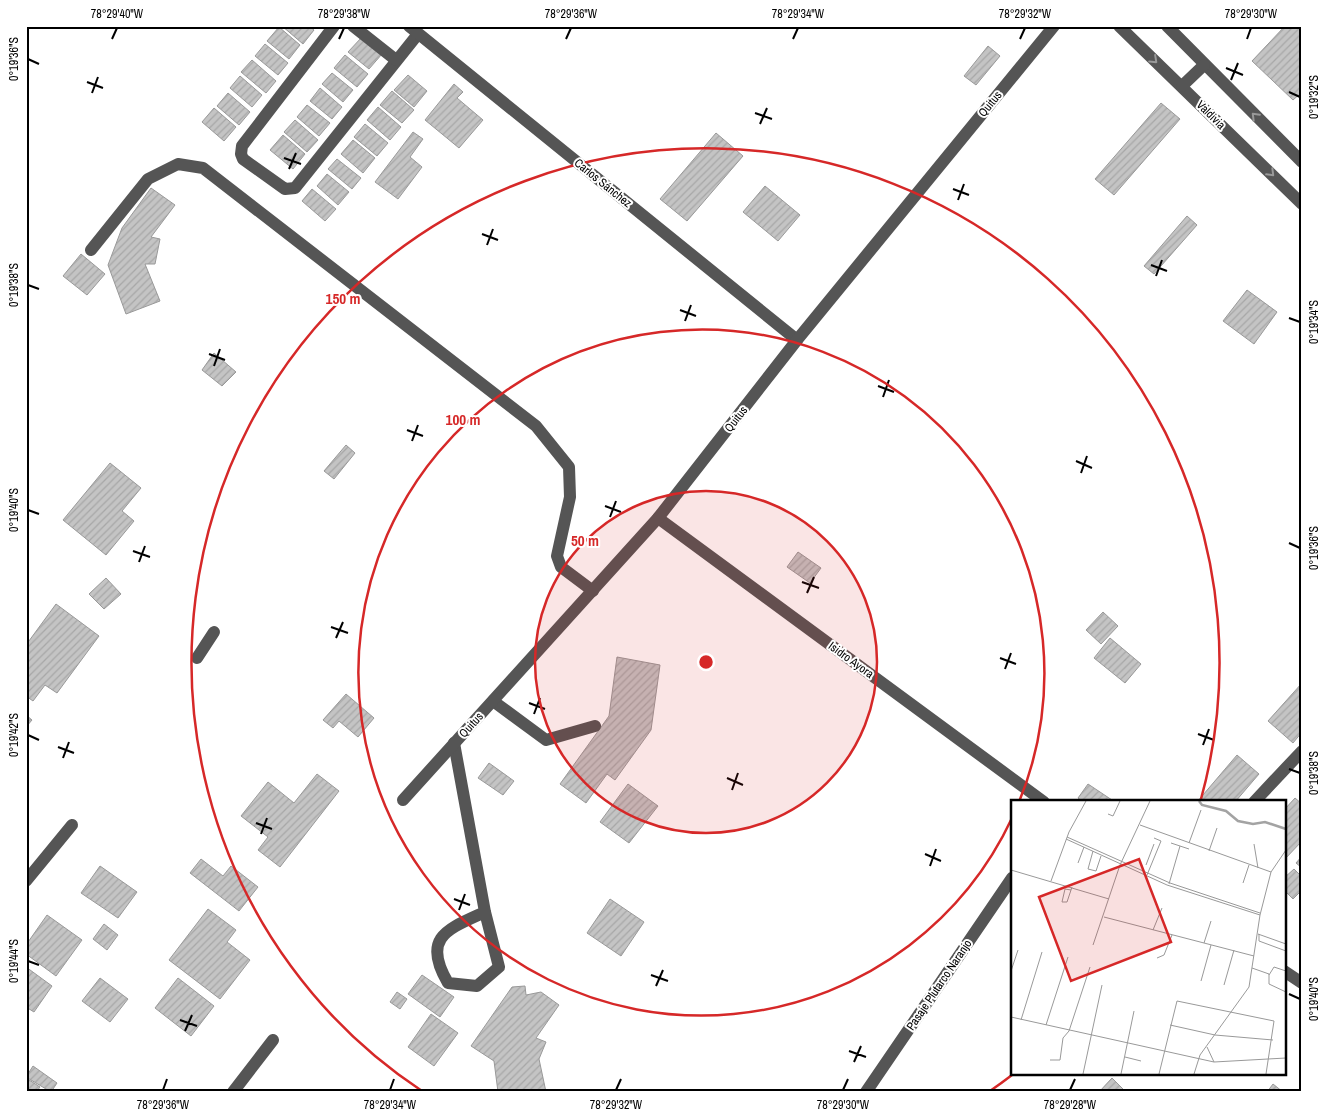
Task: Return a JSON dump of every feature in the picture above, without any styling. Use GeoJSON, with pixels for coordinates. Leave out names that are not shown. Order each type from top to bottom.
{"type":"FeatureCollection","features":[{"type":"Feature","properties":{"kind":"street"},"geometry":{"type":"LineString","coordinates":[[334,26],[242,146],[242,159],[285,189],[295,188],[396,60],[413,30]]}},
{"type":"Feature","properties":{"kind":"street"},"geometry":{"type":"LineString","coordinates":[[353,26],[396,60]]}},
{"type":"Feature","properties":{"kind":"street","name":"Quitus"},"geometry":{"type":"LineString","coordinates":[[403,800],[658,518],[797,340],[1054,26]]}},
{"type":"Feature","properties":{"kind":"street","name":"Valdivia"},"geometry":{"type":"LineString","coordinates":[[1119,26],[1302,204]]}},
{"type":"Feature","properties":{"kind":"street"},"geometry":{"type":"LineString","coordinates":[[1167,26],[1302,162]]}},
{"type":"Feature","properties":{"kind":"street","name":"Carlos Sánchez"},"geometry":{"type":"LineString","coordinates":[[413,30],[797,340]]}},
{"type":"Feature","properties":{"kind":"street"},"geometry":{"type":"LineString","coordinates":[[1182,86],[1204,64]]}},
{"type":"Feature","properties":{"kind":"street"},"geometry":{"type":"LineString","coordinates":[[91,250],[148,179],[178,164],[203,168],[536,426],[569,467],[570,497],[557,556],[561,567],[593,591]]}},
{"type":"Feature","properties":{"kind":"street","name":"Isidro Ayora"},"geometry":{"type":"LineString","coordinates":[[658,518],[1041,800]]}},
{"type":"Feature","properties":{"kind":"street"},"geometry":{"type":"LineString","coordinates":[[197,658],[214,632]]}},
{"type":"Feature","properties":{"kind":"street"},"geometry":{"type":"LineString","coordinates":[[493,701],[546,740],[595,726]]}},
{"type":"Feature","properties":{"kind":"street"},"geometry":{"type":"LineString","coordinates":[[454,743],[485,912],[499,967],[477,986],[448,983],[437,965],[438,946],[446,930],[485,912]]}},
{"type":"Feature","properties":{"kind":"street"},"geometry":{"type":"LineString","coordinates":[[1256,800],[1302,751]]}},
{"type":"Feature","properties":{"kind":"street"},"geometry":{"type":"LineString","coordinates":[[26,881],[72,826]]}},
{"type":"Feature","properties":{"kind":"street","name":"Pasaje Plutarco Naranjo"},"geometry":{"type":"LineString","coordinates":[[866,1092],[1011,879]]}},
{"type":"Feature","properties":{"kind":"street"},"geometry":{"type":"LineString","coordinates":[[1286,972],[1302,983]]}},
{"type":"Feature","properties":{"kind":"street"},"geometry":{"type":"LineString","coordinates":[[233,1092],[273,1040]]}},
{"type":"Feature","properties":{"kind":"building"},"geometry":{"type":"Polygon","coordinates":[[[282,26],[309,26],[314,30],[303,44],[282,26]]]}},
{"type":"Feature","properties":{"kind":"building"},"geometry":{"type":"Polygon","coordinates":[[[1285,26],[1297,26],[1302,31],[1302,92],[1293,100],[1252,61],[1285,26]]]}},
{"type":"Feature","properties":{"kind":"building"},"geometry":{"type":"Polygon","coordinates":[[[279,27],[300,45],[289,59],[267,41],[279,27]]]}},
{"type":"Feature","properties":{"kind":"building"},"geometry":{"type":"Polygon","coordinates":[[[362,37],[382,54],[369,69],[348,52],[362,37]]]}},
{"type":"Feature","properties":{"kind":"building"},"geometry":{"type":"Polygon","coordinates":[[[265,44],[288,63],[278,75],[255,56],[265,44]]]}},
{"type":"Feature","properties":{"kind":"building"},"geometry":{"type":"Polygon","coordinates":[[[988,46],[1000,56],[976,85],[964,76],[988,46]]]}},
{"type":"Feature","properties":{"kind":"building"},"geometry":{"type":"Polygon","coordinates":[[[345,55],[368,74],[357,87],[334,68],[345,55]]]}},
{"type":"Feature","properties":{"kind":"building"},"geometry":{"type":"Polygon","coordinates":[[[252,60],[276,81],[266,93],[241,72],[252,60]]]}},
{"type":"Feature","properties":{"kind":"building"},"geometry":{"type":"Polygon","coordinates":[[[332,73],[353,90],[343,102],[322,84],[332,73]]]}},
{"type":"Feature","properties":{"kind":"building"},"geometry":{"type":"Polygon","coordinates":[[[408,75],[427,91],[414,107],[394,90],[408,75]]]}},
{"type":"Feature","properties":{"kind":"building"},"geometry":{"type":"Polygon","coordinates":[[[240,76],[262,95],[252,107],[230,88],[240,76]]]}},
{"type":"Feature","properties":{"kind":"building"},"geometry":{"type":"Polygon","coordinates":[[[454,84],[463,92],[457,98],[483,120],[459,148],[425,120],[454,84]]]}},
{"type":"Feature","properties":{"kind":"building"},"geometry":{"type":"Polygon","coordinates":[[[320,88],[342,107],[332,119],[310,101],[320,88]]]}},
{"type":"Feature","properties":{"kind":"building"},"geometry":{"type":"Polygon","coordinates":[[[392,91],[414,110],[402,123],[380,105],[392,91]]]}},
{"type":"Feature","properties":{"kind":"building"},"geometry":{"type":"Polygon","coordinates":[[[228,93],[250,112],[239,125],[217,106],[228,93]]]}},
{"type":"Feature","properties":{"kind":"building"},"geometry":{"type":"Polygon","coordinates":[[[1161,103],[1180,119],[1114,195],[1095,179],[1161,103]]]}},
{"type":"Feature","properties":{"kind":"building"},"geometry":{"type":"Polygon","coordinates":[[[307,105],[330,123],[319,136],[297,117],[307,105]]]}},
{"type":"Feature","properties":{"kind":"building"},"geometry":{"type":"Polygon","coordinates":[[[378,107],[401,127],[390,140],[367,120],[378,107]]]}},
{"type":"Feature","properties":{"kind":"building"},"geometry":{"type":"Polygon","coordinates":[[[214,108],[236,127],[224,141],[202,122],[214,108]]]}},
{"type":"Feature","properties":{"kind":"building"},"geometry":{"type":"Polygon","coordinates":[[[295,120],[318,140],[307,152],[284,132],[295,120]]]}},
{"type":"Feature","properties":{"kind":"building"},"geometry":{"type":"Polygon","coordinates":[[[365,124],[388,143],[377,156],[354,137],[365,124]]]}},
{"type":"Feature","properties":{"kind":"building"},"geometry":{"type":"Polygon","coordinates":[[[413,132],[423,139],[410,157],[422,167],[398,199],[375,182],[413,132]]]}},
{"type":"Feature","properties":{"kind":"building"},"geometry":{"type":"Polygon","coordinates":[[[716,133],[743,156],[687,221],[660,199],[716,133]]]}},
{"type":"Feature","properties":{"kind":"building"},"geometry":{"type":"Polygon","coordinates":[[[283,135],[305,154],[293,169],[270,150],[283,135]]]}},
{"type":"Feature","properties":{"kind":"building"},"geometry":{"type":"Polygon","coordinates":[[[353,140],[375,158],[363,173],[341,154],[353,140]]]}},
{"type":"Feature","properties":{"kind":"building"},"geometry":{"type":"Polygon","coordinates":[[[337,159],[361,178],[352,189],[328,169],[337,159]]]}},
{"type":"Feature","properties":{"kind":"building"},"geometry":{"type":"Polygon","coordinates":[[[327,174],[349,192],[338,205],[317,186],[327,174]]]}},
{"type":"Feature","properties":{"kind":"building"},"geometry":{"type":"Polygon","coordinates":[[[765,186],[800,215],[778,241],[743,212],[765,186]]]}},
{"type":"Feature","properties":{"kind":"building"},"geometry":{"type":"Polygon","coordinates":[[[151,188],[175,205],[151,237],[160,239],[155,264],[145,264],[160,301],[126,314],[108,265],[122,228],[151,188]]]}},
{"type":"Feature","properties":{"kind":"building"},"geometry":{"type":"Polygon","coordinates":[[[312,189],[336,209],[325,221],[302,201],[312,189]]]}},
{"type":"Feature","properties":{"kind":"building"},"geometry":{"type":"Polygon","coordinates":[[[1187,216],[1197,225],[1154,274],[1144,266],[1187,216]]]}},
{"type":"Feature","properties":{"kind":"building"},"geometry":{"type":"Polygon","coordinates":[[[81,254],[105,274],[87,295],[63,276],[81,254]]]}},
{"type":"Feature","properties":{"kind":"building"},"geometry":{"type":"Polygon","coordinates":[[[1247,290],[1277,312],[1254,344],[1223,321],[1247,290]]]}},
{"type":"Feature","properties":{"kind":"building"},"geometry":{"type":"Polygon","coordinates":[[[214,353],[236,372],[222,386],[202,370],[214,353]]]}},
{"type":"Feature","properties":{"kind":"building"},"geometry":{"type":"Polygon","coordinates":[[[346,445],[355,453],[334,479],[324,471],[346,445]]]}},
{"type":"Feature","properties":{"kind":"building"},"geometry":{"type":"Polygon","coordinates":[[[110,463],[141,488],[122,511],[134,521],[106,555],[63,520],[110,463]]]}},
{"type":"Feature","properties":{"kind":"building"},"geometry":{"type":"Polygon","coordinates":[[[798,552],[821,568],[810,583],[787,567],[798,552]]]}},
{"type":"Feature","properties":{"kind":"building"},"geometry":{"type":"Polygon","coordinates":[[[106,578],[121,594],[104,609],[89,594],[106,578]]]}},
{"type":"Feature","properties":{"kind":"building"},"geometry":{"type":"Polygon","coordinates":[[[56,604],[99,636],[57,693],[45,685],[33,701],[26,696],[26,645],[56,604]]]}},
{"type":"Feature","properties":{"kind":"building"},"geometry":{"type":"Polygon","coordinates":[[[1103,612],[1118,626],[1101,644],[1086,630],[1103,612]]]}},
{"type":"Feature","properties":{"kind":"building"},"geometry":{"type":"Polygon","coordinates":[[[1110,638],[1141,664],[1125,683],[1094,658],[1110,638]]]}},
{"type":"Feature","properties":{"kind":"building"},"geometry":{"type":"Polygon","coordinates":[[[617,657],[660,665],[651,730],[615,780],[607,774],[586,803],[560,784],[609,716],[617,657]]]}},
{"type":"Feature","properties":{"kind":"building"},"geometry":{"type":"Polygon","coordinates":[[[1302,683],[1302,732],[1293,743],[1268,721],[1302,683]]]}},
{"type":"Feature","properties":{"kind":"building"},"geometry":{"type":"Polygon","coordinates":[[[346,694],[374,718],[358,737],[339,721],[333,728],[323,720],[346,694]]]}},
{"type":"Feature","properties":{"kind":"building"},"geometry":{"type":"Polygon","coordinates":[[[26,715],[32,720],[26,727],[26,715]]]}},
{"type":"Feature","properties":{"kind":"building"},"geometry":{"type":"Polygon","coordinates":[[[1237,755],[1259,774],[1237,800],[1199,800],[1237,755]]]}},
{"type":"Feature","properties":{"kind":"building"},"geometry":{"type":"Polygon","coordinates":[[[489,763],[514,781],[503,795],[478,778],[489,763]]]}},
{"type":"Feature","properties":{"kind":"building"},"geometry":{"type":"Polygon","coordinates":[[[317,774],[339,791],[280,867],[258,850],[268,837],[241,816],[268,782],[294,803],[317,774]]]}},
{"type":"Feature","properties":{"kind":"building"},"geometry":{"type":"Polygon","coordinates":[[[628,784],[658,806],[629,843],[600,822],[628,784]]]}},
{"type":"Feature","properties":{"kind":"building"},"geometry":{"type":"Polygon","coordinates":[[[1088,784],[1112,800],[1080,800],[1078,798],[1088,784]]]}},
{"type":"Feature","properties":{"kind":"building"},"geometry":{"type":"Polygon","coordinates":[[[1295,798],[1302,804],[1302,841],[1286,858],[1286,808],[1295,798]]]}},
{"type":"Feature","properties":{"kind":"building"},"geometry":{"type":"Polygon","coordinates":[[[1302,856],[1302,868],[1296,863],[1302,856]]]}},
{"type":"Feature","properties":{"kind":"building"},"geometry":{"type":"Polygon","coordinates":[[[201,859],[223,876],[231,866],[258,887],[239,911],[190,873],[201,859]]]}},
{"type":"Feature","properties":{"kind":"building"},"geometry":{"type":"Polygon","coordinates":[[[100,866],[137,892],[118,918],[81,893],[100,866]]]}},
{"type":"Feature","properties":{"kind":"building"},"geometry":{"type":"Polygon","coordinates":[[[1294,869],[1302,877],[1302,890],[1293,899],[1286,892],[1286,876],[1294,869]]]}},
{"type":"Feature","properties":{"kind":"building"},"geometry":{"type":"Polygon","coordinates":[[[610,899],[644,922],[621,956],[587,933],[610,899]]]}},
{"type":"Feature","properties":{"kind":"building"},"geometry":{"type":"Polygon","coordinates":[[[208,909],[236,930],[227,942],[250,960],[220,999],[169,960],[208,909]]]}},
{"type":"Feature","properties":{"kind":"building"},"geometry":{"type":"Polygon","coordinates":[[[47,915],[82,940],[56,976],[26,954],[26,945],[47,915]]]}},
{"type":"Feature","properties":{"kind":"building"},"geometry":{"type":"Polygon","coordinates":[[[104,924],[118,935],[107,950],[93,939],[104,924]]]}},
{"type":"Feature","properties":{"kind":"building"},"geometry":{"type":"Polygon","coordinates":[[[26,967],[52,986],[34,1012],[26,1007],[26,967]]]}},
{"type":"Feature","properties":{"kind":"building"},"geometry":{"type":"Polygon","coordinates":[[[422,975],[454,997],[440,1017],[408,994],[422,975]]]}},
{"type":"Feature","properties":{"kind":"building"},"geometry":{"type":"Polygon","coordinates":[[[100,978],[128,999],[110,1022],[82,1001],[100,978]]]}},
{"type":"Feature","properties":{"kind":"building"},"geometry":{"type":"Polygon","coordinates":[[[178,978],[214,1006],[191,1036],[155,1008],[178,978]]]}},
{"type":"Feature","properties":{"kind":"building"},"geometry":{"type":"Polygon","coordinates":[[[525,986],[526,995],[541,992],[559,1005],[536,1038],[546,1042],[539,1059],[546,1092],[498,1092],[494,1061],[471,1046],[512,987],[525,986]]]}},
{"type":"Feature","properties":{"kind":"building"},"geometry":{"type":"Polygon","coordinates":[[[397,992],[407,999],[400,1009],[390,1002],[397,992]]]}},
{"type":"Feature","properties":{"kind":"building"},"geometry":{"type":"Polygon","coordinates":[[[431,1014],[458,1033],[434,1066],[408,1047],[431,1014]]]}},
{"type":"Feature","properties":{"kind":"building"},"geometry":{"type":"Polygon","coordinates":[[[33,1066],[57,1083],[51,1092],[26,1077],[33,1066]]]}},
{"type":"Feature","properties":{"kind":"building"},"geometry":{"type":"Polygon","coordinates":[[[26,1078],[40,1087],[38,1092],[26,1092],[26,1078]]]}},
{"type":"Feature","properties":{"kind":"building"},"geometry":{"type":"Polygon","coordinates":[[[1112,1078],[1126,1092],[1099,1092],[1112,1078]]]}},
{"type":"Feature","properties":{"kind":"building"},"geometry":{"type":"Polygon","coordinates":[[[1273,1084],[1283,1092],[1267,1092],[1273,1084]]]}}]}
